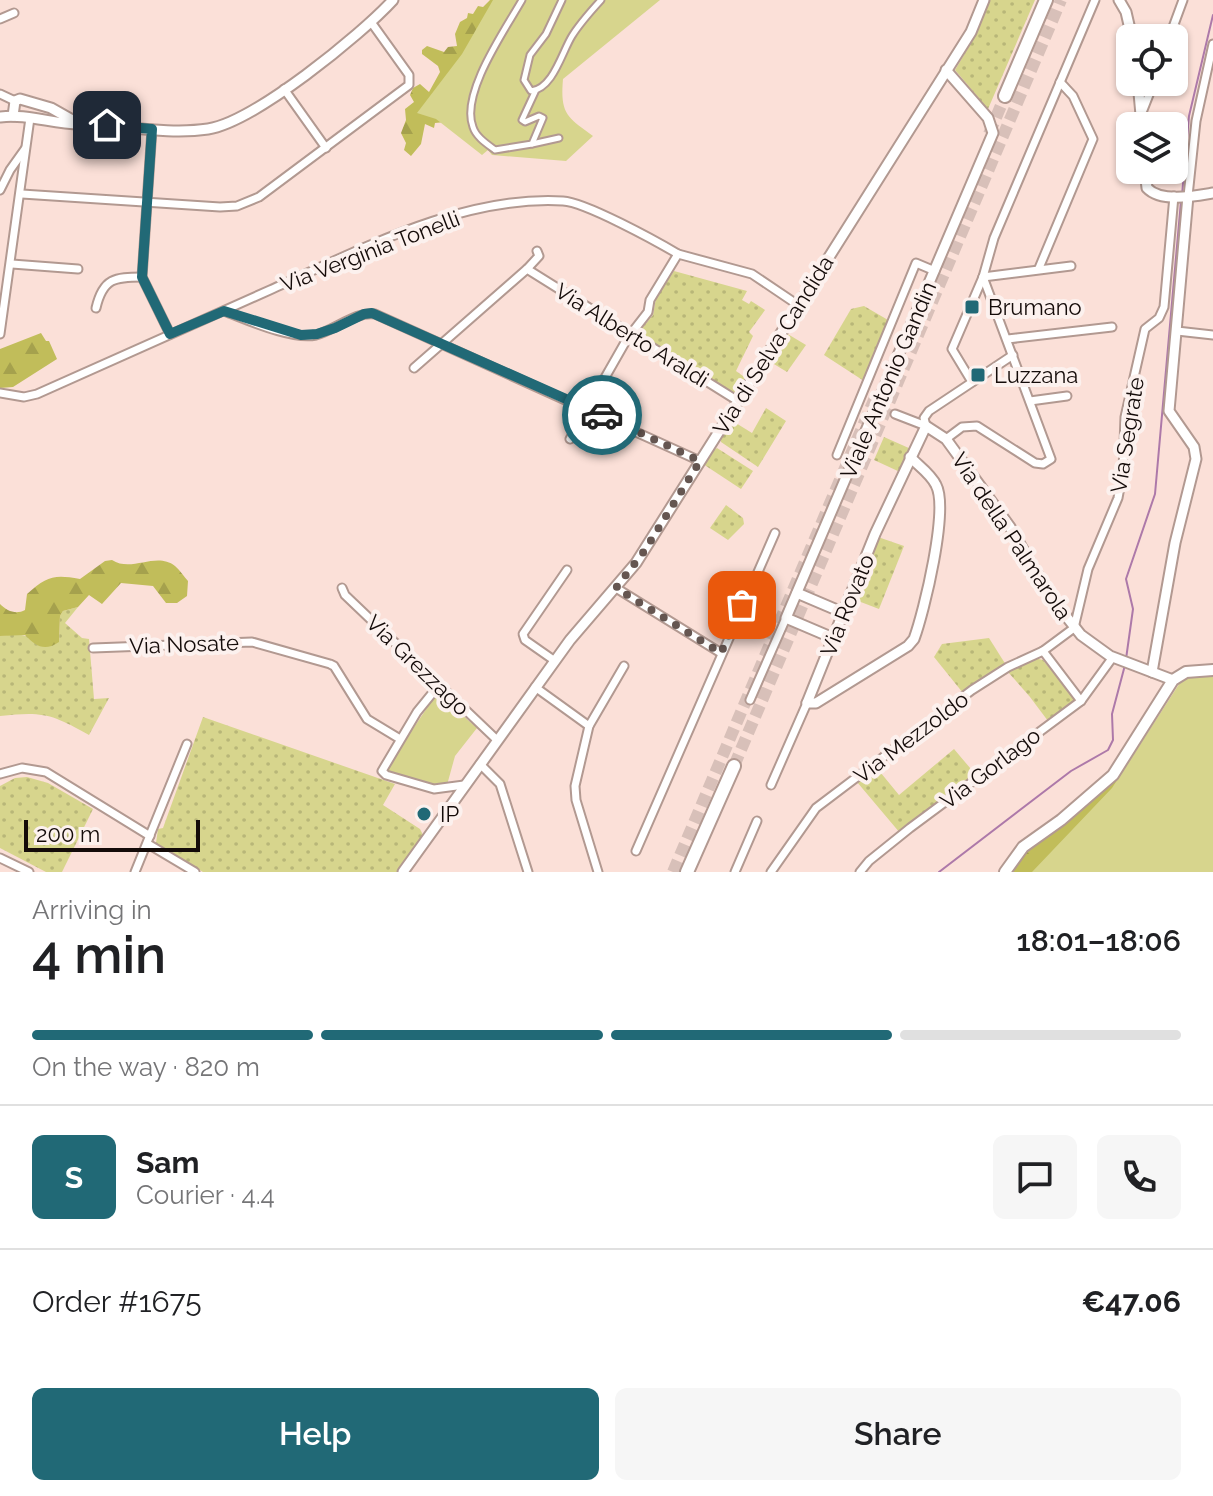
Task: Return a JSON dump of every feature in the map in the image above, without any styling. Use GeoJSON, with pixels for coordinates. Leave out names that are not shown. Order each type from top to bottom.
{"type":"FeatureCollection","features":[{"type":"Feature","properties":{"kind":"highway"},"geometry":{"type":"LineString","coordinates":[[1005,96],[1046,0]]}},
{"type":"Feature","properties":{"kind":"highway"},"geometry":{"type":"LineString","coordinates":[[687,872],[734,766]]}},
{"type":"Feature","properties":{"kind":"main road"},"geometry":{"type":"LineString","coordinates":[[1005,872],[1023,847],[1061,820],[1113,775],[1173,680],[1184,673],[1213,670]]}},
{"type":"Feature","properties":{"kind":"street"},"geometry":{"type":"LineString","coordinates":[[0,117],[152,129],[216,128],[239,118],[284,89],[371,22],[393,0]]}},
{"type":"Feature","properties":{"kind":"street"},"geometry":{"type":"LineString","coordinates":[[522,0],[488,59],[470,109],[476,133],[492,151],[559,138]]}},
{"type":"Feature","properties":{"kind":"street"},"geometry":{"type":"LineString","coordinates":[[535,92],[524,80],[528,62],[562,0]]}},
{"type":"Feature","properties":{"kind":"street"},"geometry":{"type":"LineString","coordinates":[[531,144],[543,118],[522,120],[535,92],[551,76],[573,35],[601,0]]}},
{"type":"Feature","properties":{"kind":"street","name":"Via di Selva Candida"},"geometry":{"type":"LineString","coordinates":[[403,872],[535,687],[645,550],[971,32],[984,0]]}},
{"type":"Feature","properties":{"kind":"street"},"geometry":{"type":"LineString","coordinates":[[972,382],[952,351],[983,277],[994,238],[1095,0]]}},
{"type":"Feature","properties":{"kind":"street"},"geometry":{"type":"LineString","coordinates":[[1119,0],[1129,24]]}},
{"type":"Feature","properties":{"kind":"street"},"geometry":{"type":"LineString","coordinates":[[1174,24],[1183,0]]}},
{"type":"Feature","properties":{"kind":"street"},"geometry":{"type":"LineString","coordinates":[[0,19],[14,13]]}},
{"type":"Feature","properties":{"kind":"street"},"geometry":{"type":"LineString","coordinates":[[22,194],[220,207],[243,204],[268,192],[401,93],[410,82],[406,71],[371,22]]}},
{"type":"Feature","properties":{"kind":"street"},"geometry":{"type":"LineString","coordinates":[[1152,672],[1175,543],[1196,459],[1194,447],[1169,412],[1197,112],[1213,44]]}},
{"type":"Feature","properties":{"kind":"street","name":"Viale Antonio Gandin"},"geometry":{"type":"LineString","coordinates":[[750,700],[993,132],[984,113],[946,70]]}},
{"type":"Feature","properties":{"kind":"street"},"geometry":{"type":"LineString","coordinates":[[1039,268],[1093,139],[1073,96],[1060,82]]}},
{"type":"Feature","properties":{"kind":"street"},"geometry":{"type":"LineString","coordinates":[[284,89],[326,148]]}},
{"type":"Feature","properties":{"kind":"street"},"geometry":{"type":"LineString","coordinates":[[0,94],[15,101],[29,100],[85,124]]}},
{"type":"Feature","properties":{"kind":"street"},"geometry":{"type":"LineString","coordinates":[[1140,96],[1142,110]]}},
{"type":"Feature","properties":{"kind":"street"},"geometry":{"type":"LineString","coordinates":[[1142,110],[1148,96]]}},
{"type":"Feature","properties":{"kind":"street"},"geometry":{"type":"LineString","coordinates":[[13,116],[15,101]]}},
{"type":"Feature","properties":{"kind":"street"},"geometry":{"type":"LineString","coordinates":[[52,121],[56,113],[54,109]]}},
{"type":"Feature","properties":{"kind":"street"},"geometry":{"type":"LineString","coordinates":[[0,334],[22,194],[30,118]]}},
{"type":"Feature","properties":{"kind":"street"},"geometry":{"type":"LineString","coordinates":[[152,129],[142,277],[170,334]]}},
{"type":"Feature","properties":{"kind":"street"},"geometry":{"type":"LineString","coordinates":[[0,190],[25,149]]}},
{"type":"Feature","properties":{"kind":"street"},"geometry":{"type":"LineString","coordinates":[[1148,184],[1150,192],[1157,195],[1213,193]]}},
{"type":"Feature","properties":{"kind":"street","name":"Via Segrate"},"geometry":{"type":"LineString","coordinates":[[1074,628],[1088,569],[1118,498],[1123,471],[1124,425],[1145,329],[1159,318],[1164,307],[1174,196]]}},
{"type":"Feature","properties":{"kind":"street","name":"Via Verginia Tonelli"},"geometry":{"type":"LineString","coordinates":[[0,393],[32,396],[436,220],[503,202],[567,201],[638,232],[678,254],[757,276],[798,305]]}},
{"type":"Feature","properties":{"kind":"street","name":"Via Alberto Araldi"},"geometry":{"type":"LineString","coordinates":[[414,368],[527,269],[539,256],[537,251]]}},
{"type":"Feature","properties":{"kind":"street"},"geometry":{"type":"LineString","coordinates":[[570,439],[631,333],[648,312],[650,300],[678,254]]}},
{"type":"Feature","properties":{"kind":"street"},"geometry":{"type":"LineString","coordinates":[[837,455],[916,263],[935,271]]}},
{"type":"Feature","properties":{"kind":"street"},"geometry":{"type":"LineString","coordinates":[[12,264],[78,269]]}},
{"type":"Feature","properties":{"kind":"street"},"geometry":{"type":"LineString","coordinates":[[983,277],[1071,266]]}},
{"type":"Feature","properties":{"kind":"street","name":"Via Alberto Araldi"},"geometry":{"type":"LineString","coordinates":[[527,269],[738,401]]}},
{"type":"Feature","properties":{"kind":"street"},"geometry":{"type":"LineString","coordinates":[[96,308],[100,293],[111,281],[121,277],[142,277]]}},
{"type":"Feature","properties":{"kind":"street","name":"Via della Palmarola"},"geometry":{"type":"LineString","coordinates":[[983,277],[1051,459],[1044,464],[1033,462],[974,425],[960,427],[946,439],[1004,518],[1045,588],[1074,628],[1092,645],[1173,680]]}},
{"type":"Feature","properties":{"kind":"street"},"geometry":{"type":"LineString","coordinates":[[224,311],[301,335],[317,334],[372,313],[700,461]]}},
{"type":"Feature","properties":{"kind":"street"},"geometry":{"type":"LineString","coordinates":[[1008,339],[1112,327]]}},
{"type":"Feature","properties":{"kind":"street"},"geometry":{"type":"LineString","coordinates":[[1177,331],[1213,335]]}},
{"type":"Feature","properties":{"kind":"street"},"geometry":{"type":"LineString","coordinates":[[926,426],[924,419],[928,412],[1013,355]]}},
{"type":"Feature","properties":{"kind":"street"},"geometry":{"type":"LineString","coordinates":[[1030,401],[1067,396]]}},
{"type":"Feature","properties":{"kind":"street"},"geometry":{"type":"LineString","coordinates":[[895,414],[926,426],[946,439]]}},
{"type":"Feature","properties":{"kind":"street","name":"Via Rovato"},"geometry":{"type":"LineString","coordinates":[[771,785],[875,534],[926,426]]}},
{"type":"Feature","properties":{"kind":"street"},"geometry":{"type":"LineString","coordinates":[[807,703],[816,703],[908,646],[915,637],[936,547],[940,514],[937,486],[910,457]]}},
{"type":"Feature","properties":{"kind":"street"},"geometry":{"type":"LineString","coordinates":[[636,851],[775,533]]}},
{"type":"Feature","properties":{"kind":"street"},"geometry":{"type":"LineString","coordinates":[[555,661],[525,640],[523,634],[567,570]]}},
{"type":"Feature","properties":{"kind":"street","name":"Via Grezzago"},"geometry":{"type":"LineString","coordinates":[[342,588],[345,595],[497,740]]}},
{"type":"Feature","properties":{"kind":"street"},"geometry":{"type":"LineString","coordinates":[[616,588],[721,653]]}},
{"type":"Feature","properties":{"kind":"street"},"geometry":{"type":"LineString","coordinates":[[797,593],[844,613]]}},
{"type":"Feature","properties":{"kind":"street"},"geometry":{"type":"LineString","coordinates":[[786,618],[833,638]]}},
{"type":"Feature","properties":{"kind":"street","name":"Via Mezzoldo"},"geometry":{"type":"LineString","coordinates":[[771,872],[814,810],[972,690],[1008,667],[1043,651],[1074,628]]}},
{"type":"Feature","properties":{"kind":"street","name":"Via Nosate"},"geometry":{"type":"LineString","coordinates":[[93,648],[252,642],[330,664],[367,719],[400,739]]}},
{"type":"Feature","properties":{"kind":"street"},"geometry":{"type":"LineString","coordinates":[[1043,651],[1081,701]]}},
{"type":"Feature","properties":{"kind":"street","name":"Via Gorlago"},"geometry":{"type":"LineString","coordinates":[[860,872],[877,854],[1081,701],[1121,660]]}},
{"type":"Feature","properties":{"kind":"street"},"geometry":{"type":"LineString","coordinates":[[598,872],[574,789],[589,726],[624,666]]}},
{"type":"Feature","properties":{"kind":"street"},"geometry":{"type":"LineString","coordinates":[[439,685],[382,768],[384,773],[431,789],[464,785]]}},
{"type":"Feature","properties":{"kind":"street"},"geometry":{"type":"LineString","coordinates":[[535,687],[589,726]]}},
{"type":"Feature","properties":{"kind":"street"},"geometry":{"type":"LineString","coordinates":[[135,872],[187,744]]}},
{"type":"Feature","properties":{"kind":"street"},"geometry":{"type":"LineString","coordinates":[[480,764],[500,784],[528,872]]}},
{"type":"Feature","properties":{"kind":"street"},"geometry":{"type":"LineString","coordinates":[[0,774],[22,768],[46,772],[195,872]]}},
{"type":"Feature","properties":{"kind":"street"},"geometry":{"type":"LineString","coordinates":[[735,872],[757,821]]}},
{"type":"Feature","properties":{"kind":"street"},"geometry":{"type":"LineString","coordinates":[[0,858],[29,872]]}},
{"type":"Feature","properties":{"kind":"shaded area"},"geometry":{"type":"Polygon","coordinates":[[[493,0],[660,0],[563,79],[567,114],[593,136],[566,161],[492,155],[488,150],[482,155],[436,119],[417,113],[462,54],[493,0]]]}},
{"type":"Feature","properties":{"kind":"shaded area"},"geometry":{"type":"Polygon","coordinates":[[[990,0],[1035,0],[988,109],[955,70],[977,33],[990,0]]]}},
{"type":"Feature","properties":{"kind":"shaded area"},"geometry":{"type":"Polygon","coordinates":[[[674,271],[747,291],[742,300],[749,304],[751,301],[765,310],[749,332],[753,336],[736,371],[747,379],[736,396],[638,333],[653,315],[656,298],[674,271]]]}},
{"type":"Feature","properties":{"kind":"shaded area"},"geometry":{"type":"Polygon","coordinates":[[[864,306],[888,320],[864,381],[824,355],[851,309],[864,306]]]}},
{"type":"Feature","properties":{"kind":"shaded area"},"geometry":{"type":"Polygon","coordinates":[[[786,333],[806,345],[787,372],[769,361],[786,333]]]}},
{"type":"Feature","properties":{"kind":"shaded area"},"geometry":{"type":"Polygon","coordinates":[[[766,408],[786,421],[758,467],[721,442],[721,436],[731,420],[752,433],[766,408]]]}},
{"type":"Feature","properties":{"kind":"shaded area"},"geometry":{"type":"Polygon","coordinates":[[[884,437],[911,449],[900,472],[874,460],[884,437]]]}},
{"type":"Feature","properties":{"kind":"shaded area"},"geometry":{"type":"Polygon","coordinates":[[[717,448],[753,471],[741,489],[703,464],[707,455],[717,448]]]}},
{"type":"Feature","properties":{"kind":"shaded area"},"geometry":{"type":"Polygon","coordinates":[[[726,505],[743,518],[744,524],[728,540],[710,528],[726,505]]]}},
{"type":"Feature","properties":{"kind":"shaded area"},"geometry":{"type":"Polygon","coordinates":[[[878,537],[904,546],[879,609],[853,599],[878,537]]]}},
{"type":"Feature","properties":{"kind":"shaded area"},"geometry":{"type":"Polygon","coordinates":[[[78,607],[65,623],[82,638],[89,639],[94,699],[109,698],[89,735],[47,716],[0,716],[0,636],[16,634],[59,642],[60,616],[63,611],[78,607]]]}},
{"type":"Feature","properties":{"kind":"shaded area"},"geometry":{"type":"Polygon","coordinates":[[[989,638],[1006,665],[963,693],[934,657],[942,644],[989,638]]]}},
{"type":"Feature","properties":{"kind":"shaded area"},"geometry":{"type":"Polygon","coordinates":[[[1034,658],[1043,660],[1076,701],[1048,721],[1008,672],[1034,658]]]}},
{"type":"Feature","properties":{"kind":"shaded area"},"geometry":{"type":"Polygon","coordinates":[[[1213,675],[1213,872],[1032,872],[1112,788],[1183,678],[1213,675]]]}},
{"type":"Feature","properties":{"kind":"shaded area"},"geometry":{"type":"Polygon","coordinates":[[[437,693],[477,728],[455,756],[447,785],[389,773],[386,769],[437,693]]]}},
{"type":"Feature","properties":{"kind":"shaded area"},"geometry":{"type":"Polygon","coordinates":[[[203,717],[395,784],[383,805],[420,829],[424,837],[398,872],[203,872],[156,843],[158,829],[163,828],[203,717]]]}},
{"type":"Feature","properties":{"kind":"shaded area"},"geometry":{"type":"Polygon","coordinates":[[[954,749],[976,775],[900,833],[857,782],[876,767],[899,795],[954,749]]]}},
{"type":"Feature","properties":{"kind":"shaded area"},"geometry":{"type":"Polygon","coordinates":[[[27,777],[48,783],[93,809],[62,872],[46,872],[0,848],[0,786],[15,778],[27,777]]]}},
{"type":"Feature","properties":{"kind":"green space"},"geometry":{"type":"Polygon","coordinates":[[[490,0],[510,0],[445,122],[435,123],[434,128],[425,124],[421,144],[411,156],[404,150],[406,143],[401,133],[406,120],[405,109],[414,102],[410,95],[413,88],[420,84],[429,92],[440,72],[438,66],[422,54],[422,50],[427,46],[444,52],[448,47],[457,46],[455,34],[460,22],[467,18],[468,13],[473,14],[478,6],[483,7],[490,0]]]}},
{"type":"Feature","properties":{"kind":"green space"},"geometry":{"type":"Polygon","coordinates":[[[41,333],[49,341],[57,359],[13,387],[0,388],[0,349],[41,333]]]}},
{"type":"Feature","properties":{"kind":"green space"},"geometry":{"type":"Polygon","coordinates":[[[105,561],[128,564],[168,562],[188,581],[187,596],[177,603],[166,603],[153,586],[121,583],[102,604],[89,595],[78,607],[63,611],[59,642],[54,645],[40,646],[25,635],[0,636],[0,604],[12,612],[25,610],[27,594],[40,583],[57,577],[80,579],[105,561]]]}},
{"type":"Feature","properties":{"kind":"green space"},"geometry":{"type":"Polygon","coordinates":[[[1126,765],[1138,775],[1213,872],[1013,872],[1029,847],[1103,790],[1126,765]]]}},
{"type":"Feature","properties":{"kind":"waterway"},"geometry":{"type":"LineString","coordinates":[[1182,195],[1189,116],[1213,15]]}},
{"type":"Feature","properties":{"kind":"waterway"},"geometry":{"type":"LineString","coordinates":[[1126,659],[1133,609],[1126,579],[1155,494],[1181,201]]}},
{"type":"Feature","properties":{"kind":"waterway"},"geometry":{"type":"LineString","coordinates":[[939,872],[1071,771],[1108,750],[1113,740],[1112,714],[1125,665]]}},
{"type":"Feature","properties":{"kind":"tunnel"},"geometry":{"type":"LineString","coordinates":[[734,766],[1061,0]]}},
{"type":"Feature","properties":{"kind":"tunnel"},"geometry":{"type":"LineString","coordinates":[[989,134],[1005,96]]}},
{"type":"Feature","properties":{"kind":"tunnel"},"geometry":{"type":"LineString","coordinates":[[673,872],[877,393]]}},
{"type":"Feature","properties":{"kind":"way so far"},"geometry":{"type":"LineString","coordinates":[[602,415],[700,461],[645,550],[616,588],[721,653],[742,605]]}},
{"type":"Feature","properties":{"kind":"place","name":"Brumano"},"geometry":{"type":"Point","coordinates":[972,307]}},
{"type":"Feature","properties":{"kind":"place","name":"Luzzana"},"geometry":{"type":"Point","coordinates":[978,375]}},
{"type":"Feature","properties":{"kind":"place","name":"IP"},"geometry":{"type":"Point","coordinates":[424,814]}},
{"type":"Feature","properties":{"kind":"route"},"geometry":{"type":"LineString","coordinates":[[107,125],[152,129],[142,277],[170,334],[224,311],[301,335],[317,334],[372,313],[602,415]]}}]}
